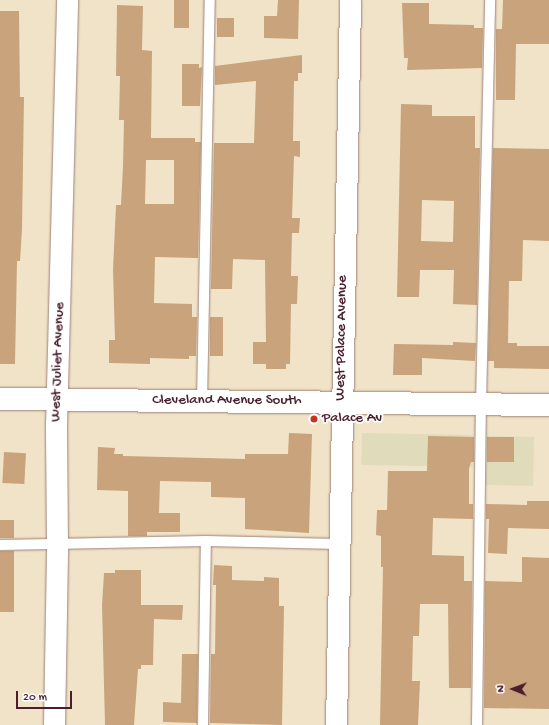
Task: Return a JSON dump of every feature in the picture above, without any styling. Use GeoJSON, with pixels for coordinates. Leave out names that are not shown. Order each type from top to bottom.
{"type":"FeatureCollection","features":[{"type":"Feature","properties":{"kind":"street","name":"West Juliet Avenue"},"geometry":{"type":"LineString","coordinates":[[54,725],[58,545],[57,400],[67,0]]}},
{"type":"Feature","properties":{"kind":"street","name":"West Palace Avenue"},"geometry":{"type":"LineString","coordinates":[[336,725],[341,401],[350,0]]}},
{"type":"Feature","properties":{"kind":"street","name":"Cleveland Avenue South"},"geometry":{"type":"LineString","coordinates":[[0,399],[202,402],[341,401],[549,405]]}},
{"type":"Feature","properties":{"kind":"lane"},"geometry":{"type":"LineString","coordinates":[[202,402],[210,0]]}},
{"type":"Feature","properties":{"kind":"lane"},"geometry":{"type":"LineString","coordinates":[[477,725],[481,404],[490,0]]}},
{"type":"Feature","properties":{"kind":"lane"},"geometry":{"type":"LineString","coordinates":[[203,725],[206,541]]}},
{"type":"Feature","properties":{"kind":"lane"},"geometry":{"type":"LineString","coordinates":[[0,545],[206,541],[339,544]]}},
{"type":"Feature","properties":{"kind":"shaded area"},"geometry":{"type":"Polygon","coordinates":[[[362,433],[473,435],[472,467],[361,465],[362,433]]]}},
{"type":"Feature","properties":{"kind":"shaded area"},"geometry":{"type":"Polygon","coordinates":[[[485,436],[534,437],[533,486],[484,485],[485,436]]]}},
{"type":"Feature","properties":{"kind":"building"},"geometry":{"type":"Polygon","coordinates":[[[174,0],[189,0],[189,28],[174,28],[174,0]]]}},
{"type":"Feature","properties":{"kind":"building"},"geometry":{"type":"Polygon","coordinates":[[[278,0],[299,0],[298,39],[264,38],[264,16],[277,16],[278,0]]]}},
{"type":"Feature","properties":{"kind":"building"},"geometry":{"type":"Polygon","coordinates":[[[503,0],[549,0],[549,44],[516,44],[515,100],[496,100],[496,29],[502,29],[503,0]]]}},
{"type":"Feature","properties":{"kind":"building"},"geometry":{"type":"Polygon","coordinates":[[[402,3],[429,3],[429,24],[474,25],[474,28],[483,28],[482,68],[407,70],[408,58],[404,58],[402,3]]]}},
{"type":"Feature","properties":{"kind":"building"},"geometry":{"type":"Polygon","coordinates":[[[117,5],[143,6],[142,50],[152,51],[151,138],[195,138],[195,142],[201,142],[198,258],[155,257],[154,303],[192,304],[192,317],[197,317],[196,356],[189,356],[189,359],[150,358],[150,364],[109,363],[109,340],[115,340],[113,270],[116,205],[121,205],[123,166],[124,120],[119,120],[120,76],[116,76],[117,5]],[[146,160],[145,204],[174,204],[174,160],[146,160]]]}},
{"type":"Feature","properties":{"kind":"building"},"geometry":{"type":"Polygon","coordinates":[[[0,11],[19,11],[20,97],[24,97],[22,229],[20,261],[17,261],[15,364],[0,364],[0,11]]]}},
{"type":"Feature","properties":{"kind":"building"},"geometry":{"type":"Polygon","coordinates":[[[217,18],[234,18],[234,37],[217,37],[217,18]]]}},
{"type":"Feature","properties":{"kind":"building"},"geometry":{"type":"Polygon","coordinates":[[[302,55],[302,73],[298,73],[298,81],[294,81],[293,141],[300,141],[300,157],[294,156],[292,218],[300,218],[299,233],[292,233],[291,276],[298,276],[297,304],[291,304],[290,364],[286,364],[286,369],[266,369],[266,364],[253,364],[253,342],[266,342],[265,260],[233,259],[232,289],[211,289],[214,143],[254,143],[256,81],[215,85],[215,66],[302,55]]]}},
{"type":"Feature","properties":{"kind":"building"},"geometry":{"type":"Polygon","coordinates":[[[182,64],[199,64],[199,68],[202,67],[200,106],[182,106],[182,64]]]}},
{"type":"Feature","properties":{"kind":"building"},"geometry":{"type":"Polygon","coordinates":[[[401,104],[432,105],[432,116],[475,116],[475,148],[480,148],[477,305],[453,304],[454,270],[420,270],[419,297],[397,297],[401,104]],[[422,200],[421,241],[453,242],[454,201],[422,200]]]}},
{"type":"Feature","properties":{"kind":"building"},"geometry":{"type":"Polygon","coordinates":[[[493,148],[549,149],[549,241],[523,240],[522,281],[509,281],[508,343],[517,343],[517,346],[549,346],[549,369],[494,368],[494,361],[488,361],[493,148]]]}},
{"type":"Feature","properties":{"kind":"building"},"geometry":{"type":"Polygon","coordinates":[[[210,317],[223,317],[223,356],[210,356],[210,317]]]}},
{"type":"Feature","properties":{"kind":"building"},"geometry":{"type":"Polygon","coordinates":[[[453,342],[476,343],[475,361],[422,358],[422,375],[393,375],[394,344],[453,345],[453,342]]]}},
{"type":"Feature","properties":{"kind":"building"},"geometry":{"type":"Polygon","coordinates":[[[289,433],[312,434],[309,533],[245,529],[245,498],[211,497],[211,482],[160,481],[159,513],[180,513],[180,532],[147,532],[147,536],[128,536],[128,491],[97,490],[98,447],[115,448],[114,454],[123,454],[123,456],[245,459],[245,454],[288,454],[289,433]]]}},
{"type":"Feature","properties":{"kind":"building"},"geometry":{"type":"Polygon","coordinates":[[[428,436],[474,437],[474,462],[471,462],[469,469],[469,504],[473,504],[473,519],[433,518],[432,555],[464,556],[464,581],[472,581],[471,688],[449,688],[448,604],[420,604],[419,636],[413,636],[412,681],[420,681],[418,725],[380,725],[383,567],[381,567],[381,536],[376,535],[377,510],[387,510],[388,471],[427,471],[428,436]]]}},
{"type":"Feature","properties":{"kind":"building"},"geometry":{"type":"Polygon","coordinates":[[[487,437],[514,437],[514,462],[487,462],[487,437]]]}},
{"type":"Feature","properties":{"kind":"building"},"geometry":{"type":"Polygon","coordinates":[[[4,452],[26,453],[24,484],[2,483],[4,452]]]}},
{"type":"Feature","properties":{"kind":"building"},"geometry":{"type":"Polygon","coordinates":[[[527,501],[549,501],[549,529],[508,528],[507,554],[488,553],[489,519],[486,519],[486,504],[527,505],[527,501]]]}},
{"type":"Feature","properties":{"kind":"building"},"geometry":{"type":"Polygon","coordinates":[[[0,520],[14,520],[14,538],[0,538],[0,520]]]}},
{"type":"Feature","properties":{"kind":"building"},"geometry":{"type":"Polygon","coordinates":[[[0,551],[14,551],[14,612],[0,612],[0,551]]]}},
{"type":"Feature","properties":{"kind":"building"},"geometry":{"type":"Polygon","coordinates":[[[522,557],[549,558],[549,709],[484,708],[485,581],[522,582],[522,557]]]}},
{"type":"Feature","properties":{"kind":"building"},"geometry":{"type":"Polygon","coordinates":[[[214,565],[232,566],[232,580],[264,581],[264,577],[279,578],[279,606],[284,606],[282,725],[210,723],[211,654],[215,654],[216,585],[213,585],[214,565]]]}},
{"type":"Feature","properties":{"kind":"building"},"geometry":{"type":"Polygon","coordinates":[[[115,570],[141,570],[141,605],[183,605],[182,620],[154,619],[153,665],[141,665],[141,669],[138,669],[134,725],[105,725],[102,605],[104,573],[115,573],[115,570]]]}},
{"type":"Feature","properties":{"kind":"building"},"geometry":{"type":"Polygon","coordinates":[[[182,654],[198,654],[197,723],[163,722],[163,702],[181,703],[182,654]]]}},
{"type":"Feature","properties":{"kind":"place","name":"Palace Av"},"geometry":{"type":"Point","coordinates":[314,419]}}]}
